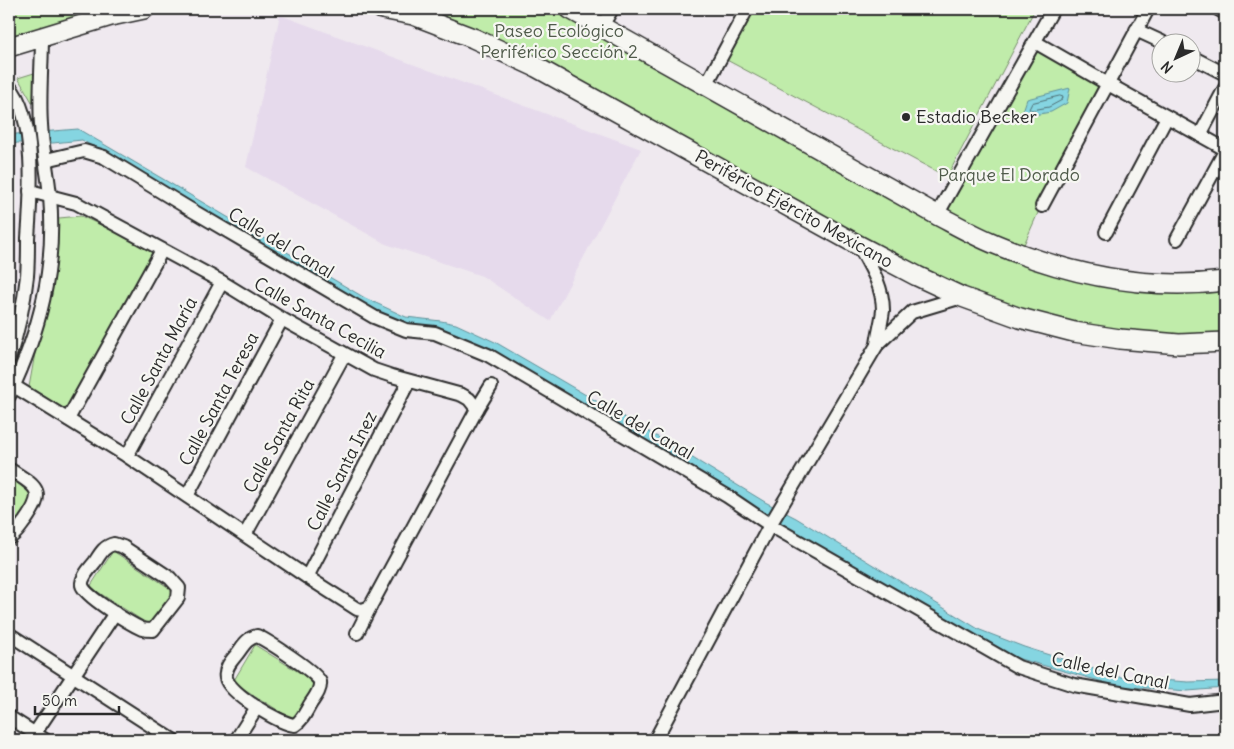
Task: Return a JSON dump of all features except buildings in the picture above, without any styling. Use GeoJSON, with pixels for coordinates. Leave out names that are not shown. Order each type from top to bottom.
{"type":"FeatureCollection","features":[{"type":"Feature","properties":{"kind":"highway"},"geometry":{"type":"LineString","coordinates":[[9,47],[111,16],[144,9]]}},
{"type":"Feature","properties":{"kind":"highway","name":"Periférico Ejército Mexicano"},"geometry":{"type":"LineString","coordinates":[[382,9],[422,18],[473,38],[536,67],[858,245],[962,297],[1020,318],[1074,332],[1120,339],[1179,344],[1225,342]]}},
{"type":"Feature","properties":{"kind":"highway"},"geometry":{"type":"LineString","coordinates":[[570,9],[937,215],[994,244],[1039,261],[1086,274],[1130,281],[1177,283],[1225,281]]}},
{"type":"Feature","properties":{"kind":"street"},"geometry":{"type":"LineString","coordinates":[[602,26],[612,9]]}},
{"type":"Feature","properties":{"kind":"street"},"geometry":{"type":"LineString","coordinates":[[706,85],[745,9]]}},
{"type":"Feature","properties":{"kind":"street"},"geometry":{"type":"LineString","coordinates":[[937,215],[1053,9]]}},
{"type":"Feature","properties":{"kind":"street"},"geometry":{"type":"LineString","coordinates":[[1042,206],[1148,9]]}},
{"type":"Feature","properties":{"kind":"street"},"geometry":{"type":"LineString","coordinates":[[1218,9],[1225,13]]}},
{"type":"Feature","properties":{"kind":"street"},"geometry":{"type":"LineString","coordinates":[[1136,30],[1152,37]]}},
{"type":"Feature","properties":{"kind":"street"},"geometry":{"type":"LineString","coordinates":[[42,36],[41,125],[50,196],[52,232],[49,268],[42,309],[30,349],[10,388],[68,419],[128,456],[357,609],[362,610],[370,607]]}},
{"type":"Feature","properties":{"kind":"street"},"geometry":{"type":"LineString","coordinates":[[1034,42],[1225,150],[1177,239]]}},
{"type":"Feature","properties":{"kind":"street"},"geometry":{"type":"LineString","coordinates":[[1202,62],[1225,74]]}},
{"type":"Feature","properties":{"kind":"street"},"geometry":{"type":"LineString","coordinates":[[9,86],[16,96],[26,121],[29,141],[30,191],[27,275],[18,327],[9,358]]}},
{"type":"Feature","properties":{"kind":"street"},"geometry":{"type":"LineString","coordinates":[[1200,135],[1225,88]]}},
{"type":"Feature","properties":{"kind":"street"},"geometry":{"type":"LineString","coordinates":[[1106,232],[1167,118]]}},
{"type":"Feature","properties":{"kind":"street","name":"Calle del Canal"},"geometry":{"type":"LineString","coordinates":[[46,160],[84,151],[104,157],[374,317],[406,330],[435,333],[488,355],[727,496],[770,525],[1018,667],[1074,685],[1190,705],[1225,701]]}},
{"type":"Feature","properties":{"kind":"street","name":"Calle Santa Cecilia"},"geometry":{"type":"LineString","coordinates":[[30,191],[76,203],[222,282],[282,319],[374,370],[462,395],[469,399],[477,409]]}},
{"type":"Feature","properties":{"kind":"street"},"geometry":{"type":"LineString","coordinates":[[858,245],[876,276],[881,294],[883,311],[877,345]]}},
{"type":"Feature","properties":{"kind":"street"},"geometry":{"type":"LineString","coordinates":[[68,419],[162,250]]}},
{"type":"Feature","properties":{"kind":"street","name":"Calle Santa María"},"geometry":{"type":"LineString","coordinates":[[128,456],[222,282]]}},
{"type":"Feature","properties":{"kind":"street"},"geometry":{"type":"LineString","coordinates":[[655,740],[770,525],[877,345],[912,312],[962,297]]}},
{"type":"Feature","properties":{"kind":"street","name":"Calle Santa Teresa"},"geometry":{"type":"LineString","coordinates":[[188,496],[282,319]]}},
{"type":"Feature","properties":{"kind":"street","name":"Calle Santa Rita"},"geometry":{"type":"LineString","coordinates":[[245,535],[344,354]]}},
{"type":"Feature","properties":{"kind":"street","name":"Calle Santa Inez"},"geometry":{"type":"LineString","coordinates":[[307,577],[409,381]]}},
{"type":"Feature","properties":{"kind":"street"},"geometry":{"type":"LineString","coordinates":[[357,633],[491,386]]}},
{"type":"Feature","properties":{"kind":"street"},"geometry":{"type":"LineString","coordinates":[[9,469],[30,484],[37,491],[38,498],[36,506],[15,534],[9,538]]}},
{"type":"Feature","properties":{"kind":"street"},"geometry":{"type":"LineString","coordinates":[[117,544],[170,578],[179,588],[178,598],[153,630],[142,629],[115,613],[88,595],[84,591],[82,584],[83,579],[103,550],[110,545],[117,544]]}},
{"type":"Feature","properties":{"kind":"street"},"geometry":{"type":"LineString","coordinates":[[9,717],[40,737],[74,676],[115,613]]}},
{"type":"Feature","properties":{"kind":"street"},"geometry":{"type":"LineString","coordinates":[[9,634],[173,740]]}},
{"type":"Feature","properties":{"kind":"street"},"geometry":{"type":"LineString","coordinates":[[258,636],[314,674],[320,684],[319,690],[303,718],[295,725],[284,724],[257,707],[230,686],[226,679],[226,672],[244,644],[258,636]]}},
{"type":"Feature","properties":{"kind":"street"},"geometry":{"type":"LineString","coordinates":[[236,740],[257,707]]}},
{"type":"Feature","properties":{"kind":"shaded area"},"geometry":{"type":"Polygon","coordinates":[[[280,15],[641,149],[550,321],[482,276],[386,244],[246,167],[280,15]]]}},
{"type":"Feature","properties":{"kind":"green space"},"geometry":{"type":"Polygon","coordinates":[[[9,9],[134,9],[9,45],[9,9]]]}},
{"type":"Feature","properties":{"kind":"green space","name":"Paseo Ecológico Periférico Sección 2"},"geometry":{"type":"Polygon","coordinates":[[[393,9],[566,9],[1055,267],[1225,283],[1225,339],[1128,338],[962,296],[669,137],[393,9]]]}},
{"type":"Feature","properties":{"kind":"green space","name":"Estadio Becker"},"geometry":{"type":"Polygon","coordinates":[[[747,9],[1035,9],[947,177],[721,57],[747,9]]]}},
{"type":"Feature","properties":{"kind":"green space","name":"Parque El Dorado"},"geometry":{"type":"Polygon","coordinates":[[[1035,42],[1107,84],[1041,206],[1022,249],[940,211],[1035,42]]]}},
{"type":"Feature","properties":{"kind":"green space"},"geometry":{"type":"Polygon","coordinates":[[[34,73],[35,107],[18,78],[34,73]]]}},
{"type":"Feature","properties":{"kind":"green space"},"geometry":{"type":"Polygon","coordinates":[[[81,216],[155,250],[66,411],[29,387],[59,218],[81,216]]]}},
{"type":"Feature","properties":{"kind":"green space"},"geometry":{"type":"Polygon","coordinates":[[[9,476],[37,495],[12,533],[9,531],[9,476]]]}},
{"type":"Feature","properties":{"kind":"green space"},"geometry":{"type":"Polygon","coordinates":[[[113,551],[177,593],[154,628],[90,587],[113,551]]]}},
{"type":"Feature","properties":{"kind":"green space"},"geometry":{"type":"Polygon","coordinates":[[[255,645],[318,684],[295,721],[233,682],[255,645]]]}},
{"type":"Feature","properties":{"kind":"water"},"geometry":{"type":"Polygon","coordinates":[[[1070,88],[1067,103],[1051,112],[1021,117],[1027,99],[1070,88]]]}},
{"type":"Feature","properties":{"kind":"water"},"geometry":{"type":"Polygon","coordinates":[[[78,129],[365,298],[406,317],[456,324],[495,342],[765,502],[796,518],[980,630],[1024,647],[1119,677],[1188,682],[1225,681],[1225,688],[1188,691],[1118,686],[1020,659],[979,641],[788,529],[659,448],[490,350],[455,333],[402,325],[300,270],[82,140],[53,143],[17,143],[9,146],[9,136],[16,134],[78,129]]]}},
{"type":"Feature","properties":{"kind":"place","name":"Estadio Becker"},"geometry":{"type":"Point","coordinates":[906,117]}}]}
